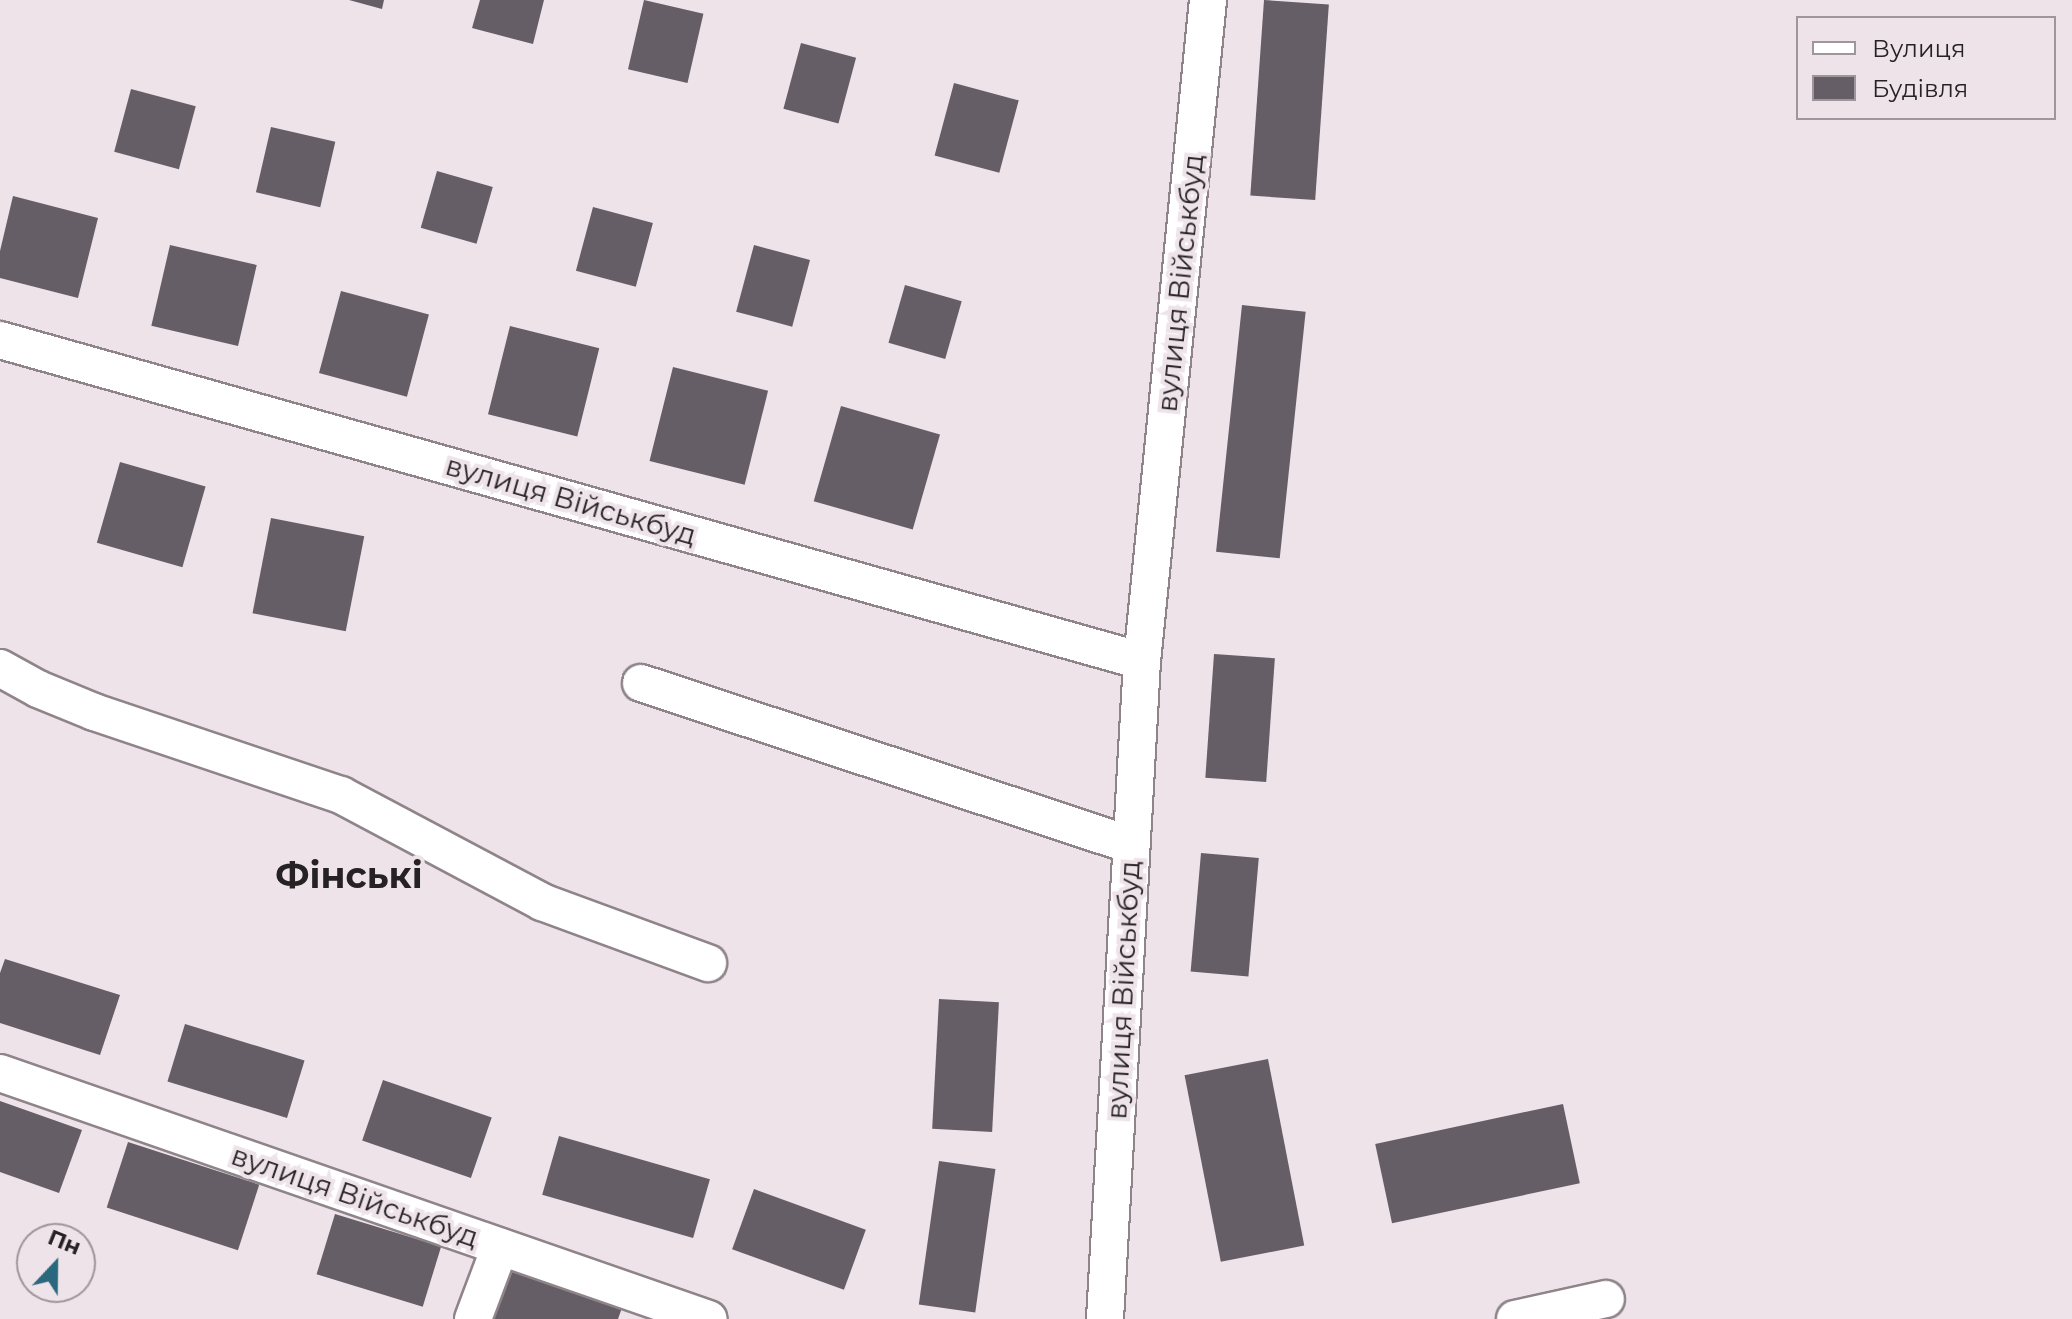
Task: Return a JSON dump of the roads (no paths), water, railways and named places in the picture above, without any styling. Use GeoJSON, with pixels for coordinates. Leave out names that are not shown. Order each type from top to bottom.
{"type":"FeatureCollection","features":[{"type":"Feature","properties":{"kind":"street","name":"вулиця Військбуд"},"geometry":{"type":"LineString","coordinates":[[1105,1319],[1142,661],[1208,0]]}},
{"type":"Feature","properties":{"kind":"street","name":"вулиця Військбуд"},"geometry":{"type":"LineString","coordinates":[[0,340],[1142,661]]}},
{"type":"Feature","properties":{"kind":"street"},"geometry":{"type":"LineString","coordinates":[[0,668],[38,689],[94,712],[341,795],[542,902],[708,963]]}},
{"type":"Feature","properties":{"kind":"street"},"geometry":{"type":"LineString","coordinates":[[641,683],[1131,845]]}},
{"type":"Feature","properties":{"kind":"street","name":"вулиця Військбуд"},"geometry":{"type":"LineString","coordinates":[[0,1073],[709,1319]]}},
{"type":"Feature","properties":{"kind":"street"},"geometry":{"type":"LineString","coordinates":[[473,1319],[500,1247]]}},
{"type":"Feature","properties":{"kind":"street"},"geometry":{"type":"LineString","coordinates":[[1515,1319],[1606,1299]]}},
{"type":"Feature","properties":{"kind":"district","name":"Фінські"},"geometry":{"type":"Point","coordinates":[349,876]}}]}
